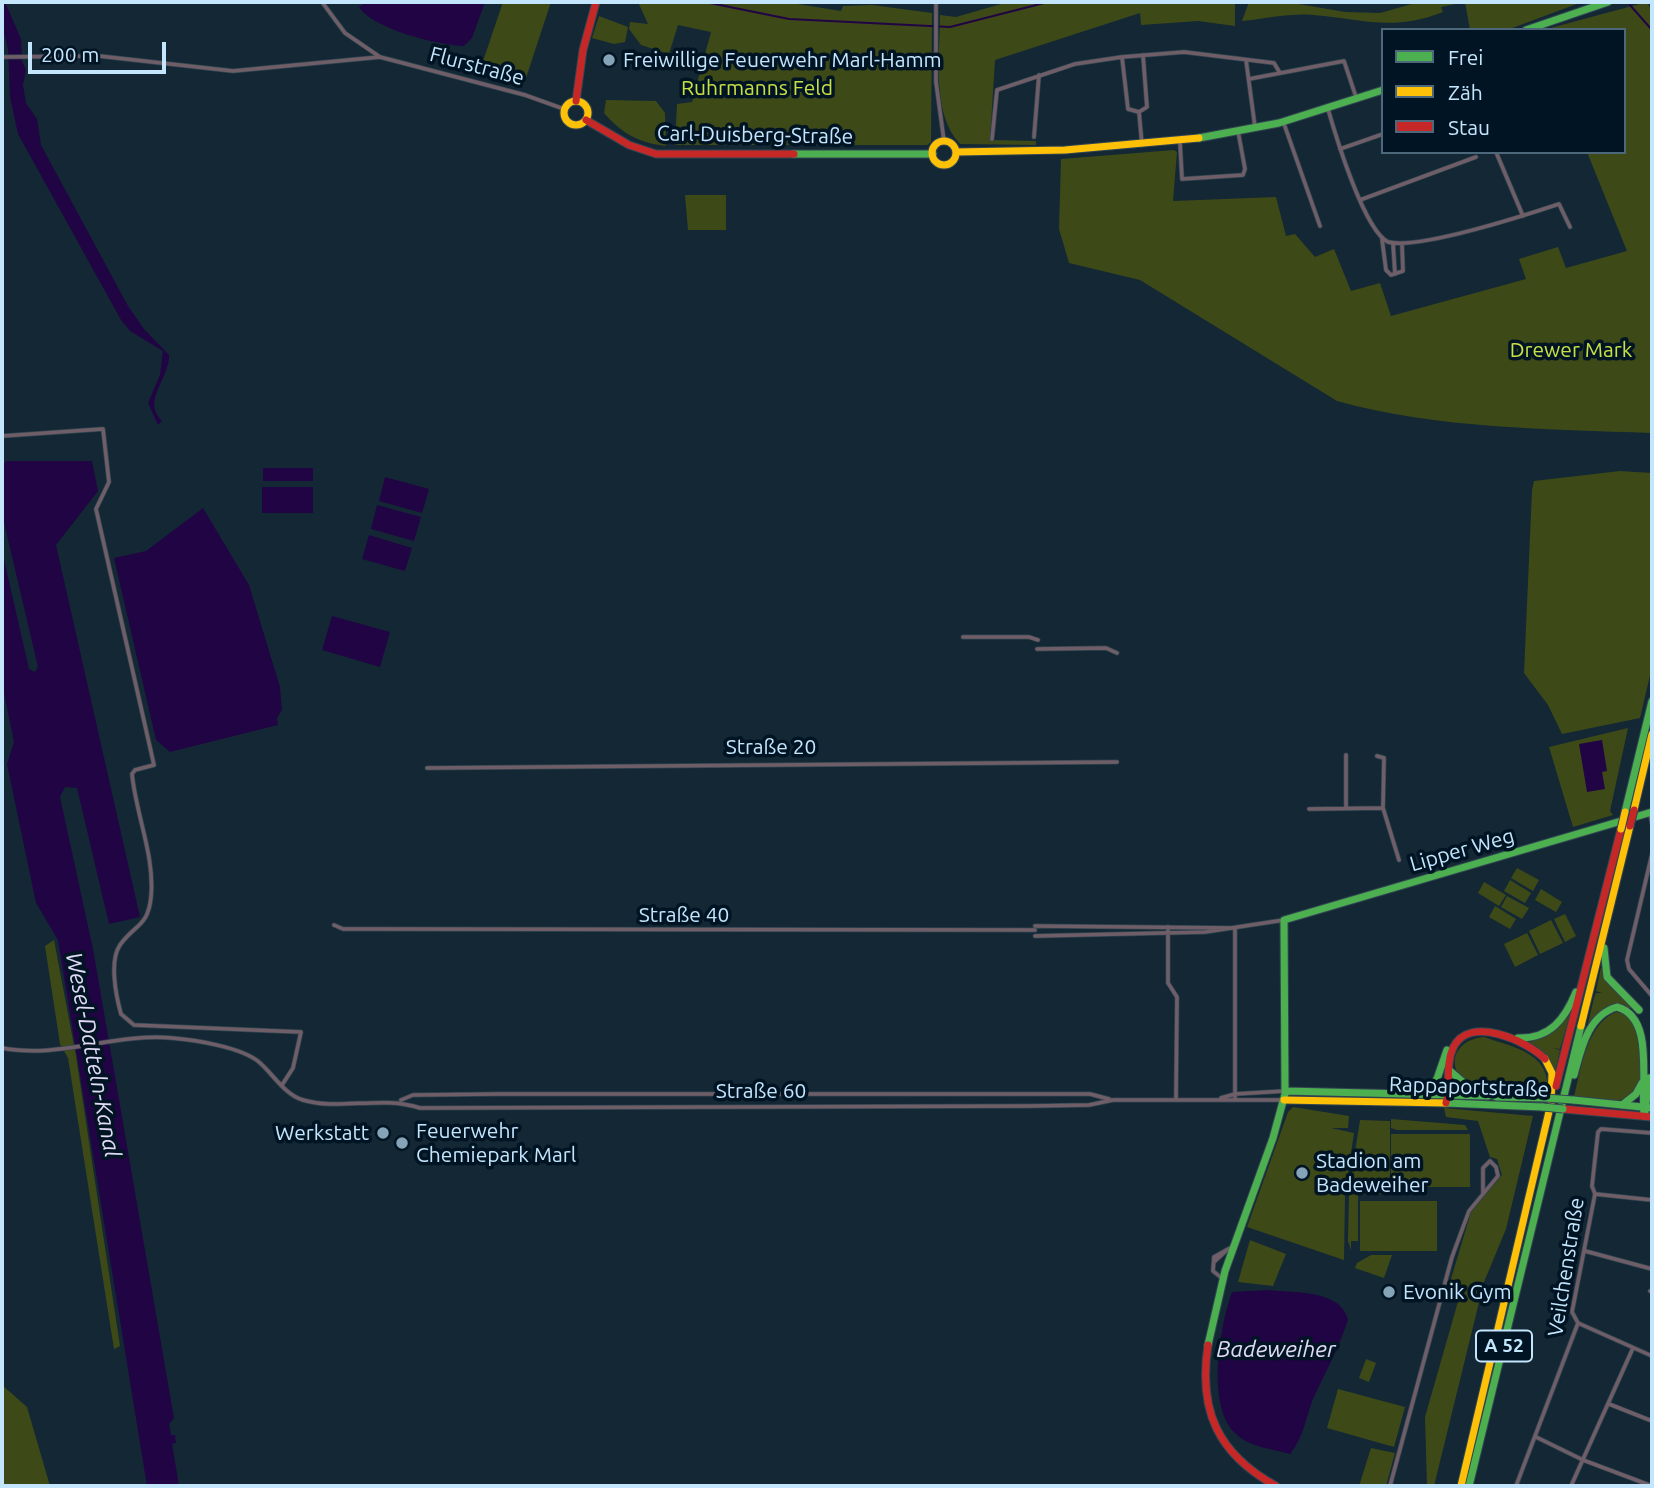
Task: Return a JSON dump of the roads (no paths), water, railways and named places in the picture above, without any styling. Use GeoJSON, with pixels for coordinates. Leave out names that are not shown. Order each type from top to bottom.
{"type":"FeatureCollection","features":[{"type":"Feature","properties":{"kind":"main road"},"geometry":{"type":"LineString","coordinates":[[576,101],[583,50],[596,2]]}},
{"type":"Feature","properties":{"kind":"main road"},"geometry":{"type":"LineString","coordinates":[[1532,28],[1608,2]]}},
{"type":"Feature","properties":{"kind":"main road"},"geometry":{"type":"LineString","coordinates":[[956,152],[1142,147],[1180,142],[1283,121],[1381,91]]}},
{"type":"Feature","properties":{"kind":"main road"},"geometry":{"type":"LineString","coordinates":[[576,101],[586,107],[586,120],[579,125],[571,124],[565,118],[564,109],[569,103],[576,101]]}},
{"type":"Feature","properties":{"kind":"main road","name":"Carl-Duisberg-Straße"},"geometry":{"type":"LineString","coordinates":[[586,120],[629,145],[656,154],[933,154]]}},
{"type":"Feature","properties":{"kind":"main road"},"geometry":{"type":"LineString","coordinates":[[944,141],[953,145],[956,152],[954,160],[945,165],[937,162],[933,154],[935,146],[944,141]]}},
{"type":"Feature","properties":{"kind":"main road","name":"A 52"},"geometry":{"type":"LineString","coordinates":[[1469,1486],[1630,826],[1630,811],[1652,701]]}},
{"type":"Feature","properties":{"kind":"main road","name":"A 52"},"geometry":{"type":"LineString","coordinates":[[1461,1486],[1546,1125],[1621,829],[1630,811],[1652,734]]}},
{"type":"Feature","properties":{"kind":"main road","name":"Lipper Weg"},"geometry":{"type":"LineString","coordinates":[[1284,920],[1651,812]]}},
{"type":"Feature","properties":{"kind":"main road"},"geometry":{"type":"LineString","coordinates":[[1609,913],[1604,952],[1607,976],[1648,1020]]}},
{"type":"Feature","properties":{"kind":"main road"},"geometry":{"type":"LineString","coordinates":[[1276,1486],[1235,1458],[1222,1442],[1210,1414],[1206,1388],[1208,1347],[1223,1279],[1284,1095],[1284,920]]}},
{"type":"Feature","properties":{"kind":"main road"},"geometry":{"type":"LineString","coordinates":[[1423,1094],[1437,1079],[1454,1039],[1471,1028],[1489,1029],[1528,1039],[1542,1036],[1558,1026],[1573,1000],[1592,945]]}},
{"type":"Feature","properties":{"kind":"main road"},"geometry":{"type":"LineString","coordinates":[[1565,1093],[1593,1023],[1605,1011],[1615,1007],[1631,1009],[1645,1022],[1648,1033],[1648,1111]]}},
{"type":"Feature","properties":{"kind":"main road"},"geometry":{"type":"LineString","coordinates":[[1446,1098],[1454,1046],[1470,1033],[1489,1033],[1533,1049],[1546,1060],[1552,1074],[1546,1125]]}},
{"type":"Feature","properties":{"kind":"main road"},"geometry":{"type":"LineString","coordinates":[[1622,1105],[1636,1094],[1647,1076],[1652,1044]]}},
{"type":"Feature","properties":{"kind":"main road"},"geometry":{"type":"LineString","coordinates":[[1446,1056],[1446,1098]]}},
{"type":"Feature","properties":{"kind":"main road"},"geometry":{"type":"LineString","coordinates":[[1450,1071],[1471,1089],[1497,1097]]}},
{"type":"Feature","properties":{"kind":"main road"},"geometry":{"type":"LineString","coordinates":[[1647,1076],[1652,1088]]}},
{"type":"Feature","properties":{"kind":"main road","name":"Rappaportstraße"},"geometry":{"type":"LineString","coordinates":[[1284,1095],[1423,1094],[1543,1107],[1648,1111]]}},
{"type":"Feature","properties":{"kind":"main road","name":"Rappaportstraße"},"geometry":{"type":"LineString","coordinates":[[1284,1095],[1546,1098],[1622,1105],[1648,1111]]}},
{"type":"Feature","properties":{"kind":"street"},"geometry":{"type":"LineString","coordinates":[[323,2],[345,33],[380,57]]}},
{"type":"Feature","properties":{"kind":"street"},"geometry":{"type":"LineString","coordinates":[[936,2],[936,82],[944,141]]}},
{"type":"Feature","properties":{"kind":"street"},"geometry":{"type":"LineString","coordinates":[[992,139],[997,90],[1075,64],[1184,52],[1274,63],[1280,73]]}},
{"type":"Feature","properties":{"kind":"street"},"geometry":{"type":"LineString","coordinates":[[1122,57],[1128,109],[1139,112],[1147,107],[1143,55]]}},
{"type":"Feature","properties":{"kind":"street"},"geometry":{"type":"LineString","coordinates":[[4,57],[99,56],[233,71],[380,57]]}},
{"type":"Feature","properties":{"kind":"street","name":"Flurstraße"},"geometry":{"type":"LineString","coordinates":[[380,57],[525,95],[564,109]]}},
{"type":"Feature","properties":{"kind":"street"},"geometry":{"type":"LineString","coordinates":[[1247,60],[1255,128]]}},
{"type":"Feature","properties":{"kind":"street"},"geometry":{"type":"LineString","coordinates":[[1249,79],[1344,61],[1357,100]]}},
{"type":"Feature","properties":{"kind":"street"},"geometry":{"type":"LineString","coordinates":[[1034,137],[1039,75]]}},
{"type":"Feature","properties":{"kind":"street"},"geometry":{"type":"LineString","coordinates":[[1328,109],[1339,149],[1360,200],[1382,239],[1387,270],[1395,274],[1401,273],[1404,268],[1402,244]]}},
{"type":"Feature","properties":{"kind":"street"},"geometry":{"type":"LineString","coordinates":[[1139,112],[1142,147]]}},
{"type":"Feature","properties":{"kind":"street"},"geometry":{"type":"LineString","coordinates":[[1283,121],[1320,226]]}},
{"type":"Feature","properties":{"kind":"street"},"geometry":{"type":"LineString","coordinates":[[1180,142],[1182,179],[1243,176],[1245,169],[1238,131]]}},
{"type":"Feature","properties":{"kind":"street"},"geometry":{"type":"LineString","coordinates":[[1339,149],[1381,135]]}},
{"type":"Feature","properties":{"kind":"street"},"geometry":{"type":"LineString","coordinates":[[1497,154],[1523,216]]}},
{"type":"Feature","properties":{"kind":"street"},"geometry":{"type":"LineString","coordinates":[[1360,200],[1475,157]]}},
{"type":"Feature","properties":{"kind":"street"},"geometry":{"type":"LineString","coordinates":[[1382,239],[1402,244],[1523,216],[1559,204],[1570,227]]}},
{"type":"Feature","properties":{"kind":"street"},"geometry":{"type":"LineString","coordinates":[[1393,243],[1395,274]]}},
{"type":"Feature","properties":{"kind":"street"},"geometry":{"type":"LineString","coordinates":[[2,436],[103,429],[108,482],[96,509],[154,765],[135,770],[132,775],[150,864],[151,899],[147,919],[116,952],[121,1014],[127,1022],[141,1026],[301,1032],[293,1068],[282,1085],[250,1056],[187,1040],[133,1038],[49,1051],[2,1048]]}},
{"type":"Feature","properties":{"kind":"street"},"geometry":{"type":"LineString","coordinates":[[963,637],[1029,637],[1038,640]]}},
{"type":"Feature","properties":{"kind":"street"},"geometry":{"type":"LineString","coordinates":[[1037,649],[1106,648],[1117,653]]}},
{"type":"Feature","properties":{"kind":"street"},"geometry":{"type":"LineString","coordinates":[[1346,755],[1346,808]]}},
{"type":"Feature","properties":{"kind":"street"},"geometry":{"type":"LineString","coordinates":[[1377,756],[1384,758],[1383,808],[1399,860]]}},
{"type":"Feature","properties":{"kind":"street","name":"Straße 20"},"geometry":{"type":"LineString","coordinates":[[427,768],[1117,762]]}},
{"type":"Feature","properties":{"kind":"street"},"geometry":{"type":"LineString","coordinates":[[1309,809],[1383,808]]}},
{"type":"Feature","properties":{"kind":"street","name":"Lipper Weg"},"geometry":{"type":"LineString","coordinates":[[1651,812],[1652,824]]}},
{"type":"Feature","properties":{"kind":"street"},"geometry":{"type":"LineString","coordinates":[[1652,854],[1627,960],[1629,969],[1652,996]]}},
{"type":"Feature","properties":{"kind":"street"},"geometry":{"type":"LineString","coordinates":[[1035,931],[1168,927],[1205,930],[1284,920]]}},
{"type":"Feature","properties":{"kind":"street","name":"Straße 40"},"geometry":{"type":"LineString","coordinates":[[334,925],[343,929],[1035,931],[1168,934],[1205,930]]}},
{"type":"Feature","properties":{"kind":"street"},"geometry":{"type":"LineString","coordinates":[[1168,927],[1168,983],[1177,997],[1176,1100]]}},
{"type":"Feature","properties":{"kind":"street"},"geometry":{"type":"LineString","coordinates":[[1235,928],[1235,1100]]}},
{"type":"Feature","properties":{"kind":"street","name":"Straße 60"},"geometry":{"type":"LineString","coordinates":[[282,1085],[300,1099],[320,1102],[399,1101],[423,1108],[1078,1105],[1113,1100],[1235,1100],[1284,1095]]}},
{"type":"Feature","properties":{"kind":"street"},"geometry":{"type":"LineString","coordinates":[[399,1101],[413,1095],[480,1094],[1090,1094],[1113,1100]]}},
{"type":"Feature","properties":{"kind":"street"},"geometry":{"type":"LineString","coordinates":[[1215,1100],[1235,1094],[1284,1095]]}},
{"type":"Feature","properties":{"kind":"street","name":"Veilchenstraße"},"geometry":{"type":"LineString","coordinates":[[1516,1486],[1577,1323],[1572,1312],[1595,1194],[1592,1186],[1596,1146],[1601,1129],[1652,1133]]}},
{"type":"Feature","properties":{"kind":"street"},"geometry":{"type":"LineString","coordinates":[[1390,1486],[1452,1257],[1469,1211],[1498,1176],[1496,1167],[1490,1161],[1483,1168],[1483,1194]]}},
{"type":"Feature","properties":{"kind":"street"},"geometry":{"type":"LineString","coordinates":[[1595,1194],[1652,1200]]}},
{"type":"Feature","properties":{"kind":"street"},"geometry":{"type":"LineString","coordinates":[[1223,1279],[1214,1274],[1213,1263],[1217,1253],[1232,1247]]}},
{"type":"Feature","properties":{"kind":"street"},"geometry":{"type":"LineString","coordinates":[[1585,1251],[1652,1269]]}},
{"type":"Feature","properties":{"kind":"street"},"geometry":{"type":"LineString","coordinates":[[1577,1323],[1652,1356]]}},
{"type":"Feature","properties":{"kind":"street"},"geometry":{"type":"LineString","coordinates":[[1571,1486],[1633,1348]]}},
{"type":"Feature","properties":{"kind":"street"},"geometry":{"type":"LineString","coordinates":[[1608,1404],[1652,1422]]}},
{"type":"Feature","properties":{"kind":"street"},"geometry":{"type":"LineString","coordinates":[[1536,1437],[1583,1460],[1652,1486]]}},
{"type":"Feature","properties":{"kind":"water"},"geometry":{"type":"Polygon","coordinates":[[[2,2],[5,2],[21,39],[22,61],[26,70],[23,85],[26,103],[37,119],[41,145],[128,306],[144,329],[169,355],[155,397],[156,413],[162,421],[158,425],[148,403],[160,375],[163,351],[130,331],[121,320],[18,134],[10,97],[2,2]]]}},
{"type":"Feature","properties":{"kind":"water"},"geometry":{"type":"Polygon","coordinates":[[[366,2],[485,2],[472,38],[464,46],[438,43],[391,29],[366,15],[359,7],[366,2]]]}},
{"type":"Feature","properties":{"kind":"water","name":"Wesel-Datteln-Kanal"},"geometry":{"type":"Polygon","coordinates":[[[6,461],[92,461],[98,491],[56,545],[140,917],[109,924],[77,788],[65,787],[60,797],[93,949],[174,1418],[169,1424],[171,1435],[175,1435],[176,1443],[172,1444],[179,1486],[147,1486],[58,940],[36,903],[7,764],[14,742],[2,683],[2,551],[29,669],[35,672],[38,667],[2,514],[2,466],[6,461]]]}},
{"type":"Feature","properties":{"kind":"water"},"geometry":{"type":"Polygon","coordinates":[[[263,468],[313,468],[313,481],[263,481],[263,468]]]}},
{"type":"Feature","properties":{"kind":"water"},"geometry":{"type":"Polygon","coordinates":[[[385,477],[429,489],[422,513],[379,501],[385,477]]]}},
{"type":"Feature","properties":{"kind":"water"},"geometry":{"type":"Polygon","coordinates":[[[262,487],[313,487],[313,513],[262,513],[262,487]]]}},
{"type":"Feature","properties":{"kind":"water"},"geometry":{"type":"Polygon","coordinates":[[[377,505],[421,517],[414,541],[371,529],[377,505]]]}},
{"type":"Feature","properties":{"kind":"water"},"geometry":{"type":"Polygon","coordinates":[[[203,508],[249,585],[280,687],[282,710],[277,718],[278,725],[170,752],[156,740],[114,558],[146,551],[203,508]]]}},
{"type":"Feature","properties":{"kind":"water"},"geometry":{"type":"Polygon","coordinates":[[[369,535],[412,548],[405,571],[362,559],[369,535]]]}},
{"type":"Feature","properties":{"kind":"water"},"geometry":{"type":"Polygon","coordinates":[[[332,616],[390,632],[380,667],[322,650],[332,616]]]}},
{"type":"Feature","properties":{"kind":"water"},"geometry":{"type":"Polygon","coordinates":[[[1602,740],[1607,771],[1602,772],[1605,789],[1587,792],[1579,744],[1602,740]]]}},
{"type":"Feature","properties":{"kind":"water","name":"Badeweiher"},"geometry":{"type":"Polygon","coordinates":[[[1268,1290],[1315,1294],[1326,1298],[1344,1310],[1348,1320],[1313,1399],[1295,1448],[1290,1454],[1240,1438],[1226,1420],[1218,1385],[1223,1324],[1232,1292],[1268,1290]]]}},
{"type":"Feature","properties":{"kind":"waterway"},"geometry":{"type":"LineString","coordinates":[[705,2],[789,19],[950,27],[1048,2]]}},
{"type":"Feature","properties":{"kind":"waterway"},"geometry":{"type":"LineString","coordinates":[[1630,5],[1652,30]]}},
{"type":"Feature","properties":{"kind":"place","name":"Freiwillige Feuerwehr Marl-Hamm"},"geometry":{"type":"Point","coordinates":[609,60]}},
{"type":"Feature","properties":{"kind":"place","name":"Werkstatt"},"geometry":{"type":"Point","coordinates":[383,1133]}},
{"type":"Feature","properties":{"kind":"place","name":"Feuerwehr Chemiepark Marl"},"geometry":{"type":"Point","coordinates":[402,1143]}},
{"type":"Feature","properties":{"kind":"place","name":"Stadion am Badeweiher"},"geometry":{"type":"Point","coordinates":[1302,1173]}},
{"type":"Feature","properties":{"kind":"place","name":"Evonik Gym"},"geometry":{"type":"Point","coordinates":[1389,1292]}},
{"type":"Feature","properties":{"kind":"park label","name":"Ruhrmanns Feld"},"geometry":{"type":"Point","coordinates":[757,88]}},
{"type":"Feature","properties":{"kind":"park label","name":"Drewer Mark"},"geometry":{"type":"Point","coordinates":[1571,350]}}]}
